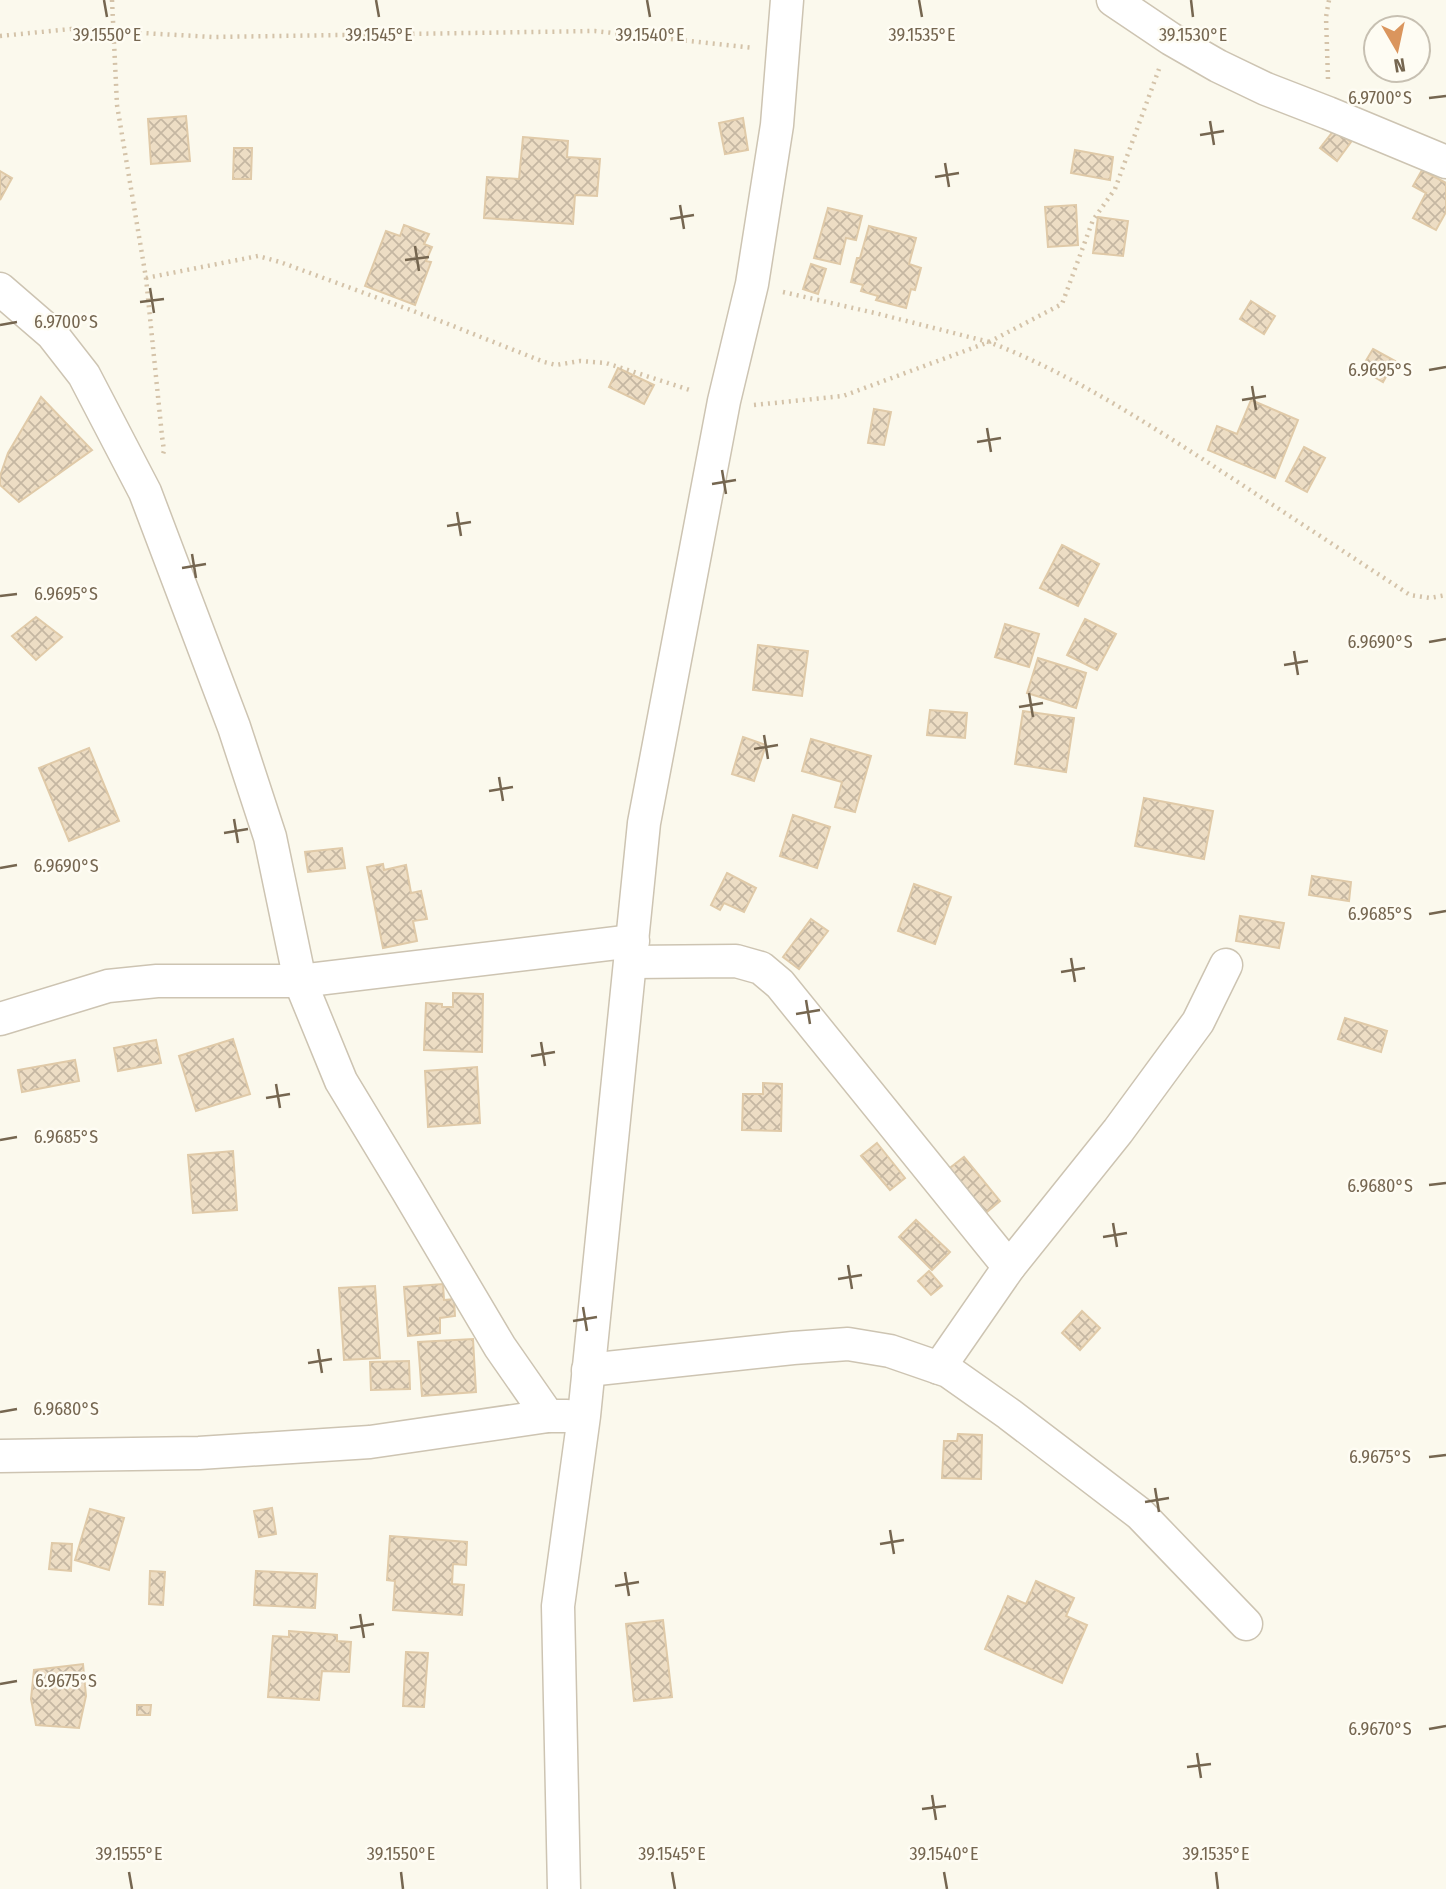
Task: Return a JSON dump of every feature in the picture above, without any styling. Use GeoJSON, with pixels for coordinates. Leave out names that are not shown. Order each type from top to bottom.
{"type":"FeatureCollection","features":[{"type":"Feature","properties":{"kind":"street"},"geometry":{"type":"LineString","coordinates":[[564,1889],[558,1606],[584,1416],[644,823],[723,405],[752,284],[776,125],[787,0]]}},
{"type":"Feature","properties":{"kind":"street"},"geometry":{"type":"LineString","coordinates":[[1113,0],[1171,39],[1266,89],[1446,162]]}},
{"type":"Feature","properties":{"kind":"street"},"geometry":{"type":"LineString","coordinates":[[0,289],[52,334],[84,375],[145,492],[234,727],[271,837],[300,981],[341,1081],[500,1347],[548,1416]]}},
{"type":"Feature","properties":{"kind":"street"},"geometry":{"type":"LineString","coordinates":[[0,1019],[108,986],[157,981],[300,981],[632,952],[736,961],[761,968],[780,984],[1009,1267]]}},
{"type":"Feature","properties":{"kind":"street"},"geometry":{"type":"LineString","coordinates":[[939,1368],[1009,1267],[1118,1131],[1198,1022],[1226,965]]}},
{"type":"Feature","properties":{"kind":"street"},"geometry":{"type":"LineString","coordinates":[[589,1370],[848,1344],[890,1351],[948,1371],[1140,1514],[1246,1624]]}},
{"type":"Feature","properties":{"kind":"street"},"geometry":{"type":"LineString","coordinates":[[0,1456],[199,1453],[370,1442],[548,1416],[584,1416]]}},
{"type":"Feature","properties":{"kind":"path"},"geometry":{"type":"LineString","coordinates":[[111,0],[117,105],[146,278],[164,451],[159,467],[145,492]]}},
{"type":"Feature","properties":{"kind":"path"},"geometry":{"type":"LineString","coordinates":[[1328,113],[1326,17],[1329,0]]}},
{"type":"Feature","properties":{"kind":"path"},"geometry":{"type":"LineString","coordinates":[[0,36],[71,29],[213,37],[595,31],[783,51]]}},
{"type":"Feature","properties":{"kind":"path"},"geometry":{"type":"LineString","coordinates":[[146,278],[258,256],[281,262],[544,362],[556,365],[606,363],[723,405],[843,396],[989,342],[1062,304],[1093,220],[1115,189],[1171,39]]}},
{"type":"Feature","properties":{"kind":"path"},"geometry":{"type":"LineString","coordinates":[[752,284],[989,342],[1072,380],[1169,437],[1410,595],[1430,598],[1446,595]]}},
{"type":"Feature","properties":{"kind":"building"},"geometry":{"type":"Polygon","coordinates":[[[186,116],[190,161],[151,164],[148,119],[186,116]]]}},
{"type":"Feature","properties":{"kind":"building"},"geometry":{"type":"Polygon","coordinates":[[[743,118],[748,150],[725,154],[719,123],[743,118]]]}},
{"type":"Feature","properties":{"kind":"building"},"geometry":{"type":"Polygon","coordinates":[[[1334,130],[1351,142],[1337,161],[1320,148],[1334,130]]]}},
{"type":"Feature","properties":{"kind":"building"},"geometry":{"type":"Polygon","coordinates":[[[523,137],[568,141],[567,157],[600,159],[597,196],[575,195],[573,224],[484,218],[487,177],[519,179],[523,137]]]}},
{"type":"Feature","properties":{"kind":"building"},"geometry":{"type":"Polygon","coordinates":[[[234,148],[252,148],[251,179],[233,179],[234,148]]]}},
{"type":"Feature","properties":{"kind":"building"},"geometry":{"type":"Polygon","coordinates":[[[1075,150],[1113,157],[1110,180],[1071,173],[1075,150]]]}},
{"type":"Feature","properties":{"kind":"building"},"geometry":{"type":"Polygon","coordinates":[[[1422,170],[1446,183],[1446,212],[1436,230],[1413,218],[1426,193],[1413,186],[1422,170]]]}},
{"type":"Feature","properties":{"kind":"building"},"geometry":{"type":"Polygon","coordinates":[[[0,171],[12,178],[0,200],[0,171]]]}},
{"type":"Feature","properties":{"kind":"building"},"geometry":{"type":"Polygon","coordinates":[[[1076,205],[1078,245],[1048,247],[1045,207],[1076,205]]]}},
{"type":"Feature","properties":{"kind":"building"},"geometry":{"type":"Polygon","coordinates":[[[828,208],[862,216],[856,240],[846,238],[840,264],[814,258],[828,208]]]}},
{"type":"Feature","properties":{"kind":"building"},"geometry":{"type":"Polygon","coordinates":[[[1098,217],[1128,221],[1123,256],[1093,253],[1098,217]]]}},
{"type":"Feature","properties":{"kind":"building"},"geometry":{"type":"Polygon","coordinates":[[[404,225],[429,234],[424,244],[432,247],[426,261],[431,262],[415,305],[365,286],[386,231],[400,236],[404,225]]]}},
{"type":"Feature","properties":{"kind":"building"},"geometry":{"type":"Polygon","coordinates":[[[869,226],[916,238],[909,264],[921,268],[915,290],[911,289],[906,308],[876,300],[878,296],[861,291],[863,285],[851,282],[869,226]]]}},
{"type":"Feature","properties":{"kind":"building"},"geometry":{"type":"Polygon","coordinates":[[[811,264],[826,269],[818,294],[803,289],[811,264]]]}},
{"type":"Feature","properties":{"kind":"building"},"geometry":{"type":"Polygon","coordinates":[[[1251,301],[1275,316],[1264,334],[1240,319],[1251,301]]]}},
{"type":"Feature","properties":{"kind":"building"},"geometry":{"type":"Polygon","coordinates":[[[1373,349],[1395,361],[1383,382],[1361,369],[1373,349]]]}},
{"type":"Feature","properties":{"kind":"building"},"geometry":{"type":"Polygon","coordinates":[[[618,368],[654,385],[644,404],[609,387],[618,368]]]}},
{"type":"Feature","properties":{"kind":"building"},"geometry":{"type":"Polygon","coordinates":[[[41,397],[92,450],[19,502],[0,485],[0,476],[8,453],[41,397]]]}},
{"type":"Feature","properties":{"kind":"building"},"geometry":{"type":"Polygon","coordinates":[[[1251,400],[1298,420],[1275,478],[1208,450],[1217,426],[1237,434],[1251,400]]]}},
{"type":"Feature","properties":{"kind":"building"},"geometry":{"type":"Polygon","coordinates":[[[874,409],[891,412],[884,445],[868,443],[874,409]]]}},
{"type":"Feature","properties":{"kind":"building"},"geometry":{"type":"Polygon","coordinates":[[[1304,447],[1325,458],[1307,492],[1286,481],[1304,447]]]}},
{"type":"Feature","properties":{"kind":"building"},"geometry":{"type":"Polygon","coordinates":[[[1062,545],[1099,564],[1078,606],[1040,588],[1062,545]]]}},
{"type":"Feature","properties":{"kind":"building"},"geometry":{"type":"Polygon","coordinates":[[[36,617],[62,637],[36,660],[12,636],[36,617]]]}},
{"type":"Feature","properties":{"kind":"building"},"geometry":{"type":"Polygon","coordinates":[[[1085,619],[1116,634],[1097,670],[1067,655],[1085,619]]]}},
{"type":"Feature","properties":{"kind":"building"},"geometry":{"type":"Polygon","coordinates":[[[1005,624],[1039,634],[1029,667],[995,657],[1005,624]]]}},
{"type":"Feature","properties":{"kind":"building"},"geometry":{"type":"Polygon","coordinates":[[[758,645],[808,651],[802,696],[753,690],[758,645]]]}},
{"type":"Feature","properties":{"kind":"building"},"geometry":{"type":"Polygon","coordinates":[[[1038,658],[1086,673],[1076,708],[1027,693],[1038,658]]]}},
{"type":"Feature","properties":{"kind":"building"},"geometry":{"type":"Polygon","coordinates":[[[930,710],[967,713],[965,738],[927,735],[930,710]]]}},
{"type":"Feature","properties":{"kind":"building"},"geometry":{"type":"Polygon","coordinates":[[[1023,711],[1074,718],[1066,772],[1015,764],[1023,711]]]}},
{"type":"Feature","properties":{"kind":"building"},"geometry":{"type":"Polygon","coordinates":[[[743,737],[766,745],[754,781],[732,774],[743,737]]]}},
{"type":"Feature","properties":{"kind":"building"},"geometry":{"type":"Polygon","coordinates":[[[811,739],[871,756],[855,812],[835,807],[842,782],[802,771],[811,739]]]}},
{"type":"Feature","properties":{"kind":"building"},"geometry":{"type":"Polygon","coordinates":[[[89,748],[119,821],[69,841],[39,768],[89,748]]]}},
{"type":"Feature","properties":{"kind":"building"},"geometry":{"type":"Polygon","coordinates":[[[1144,798],[1213,811],[1204,859],[1135,846],[1144,798]]]}},
{"type":"Feature","properties":{"kind":"building"},"geometry":{"type":"Polygon","coordinates":[[[793,815],[830,827],[817,868],[780,856],[793,815]]]}},
{"type":"Feature","properties":{"kind":"building"},"geometry":{"type":"Polygon","coordinates":[[[342,848],[345,868],[308,872],[305,852],[342,848]]]}},
{"type":"Feature","properties":{"kind":"building"},"geometry":{"type":"Polygon","coordinates":[[[383,864],[384,870],[406,865],[411,893],[421,891],[427,919],[413,921],[417,941],[383,948],[367,867],[383,864]]]}},
{"type":"Feature","properties":{"kind":"building"},"geometry":{"type":"Polygon","coordinates":[[[727,873],[756,888],[744,912],[724,903],[720,910],[711,905],[727,873]]]}},
{"type":"Feature","properties":{"kind":"building"},"geometry":{"type":"Polygon","coordinates":[[[1312,876],[1351,882],[1349,901],[1309,895],[1312,876]]]}},
{"type":"Feature","properties":{"kind":"building"},"geometry":{"type":"Polygon","coordinates":[[[914,884],[951,897],[935,944],[898,931],[914,884]]]}},
{"type":"Feature","properties":{"kind":"building"},"geometry":{"type":"Polygon","coordinates":[[[1240,916],[1284,923],[1279,948],[1236,941],[1240,916]]]}},
{"type":"Feature","properties":{"kind":"building"},"geometry":{"type":"Polygon","coordinates":[[[811,919],[828,931],[799,969],[783,957],[811,919]]]}},
{"type":"Feature","properties":{"kind":"building"},"geometry":{"type":"Polygon","coordinates":[[[453,993],[483,994],[482,1052],[424,1050],[426,1003],[453,1007],[453,993]]]}},
{"type":"Feature","properties":{"kind":"building"},"geometry":{"type":"Polygon","coordinates":[[[1345,1018],[1387,1031],[1381,1052],[1338,1039],[1345,1018]]]}},
{"type":"Feature","properties":{"kind":"building"},"geometry":{"type":"Polygon","coordinates":[[[233,1039],[250,1094],[196,1111],[179,1056],[233,1039]]]}},
{"type":"Feature","properties":{"kind":"building"},"geometry":{"type":"Polygon","coordinates":[[[156,1040],[161,1063],[118,1071],[114,1048],[156,1040]]]}},
{"type":"Feature","properties":{"kind":"building"},"geometry":{"type":"Polygon","coordinates":[[[75,1060],[79,1081],[22,1092],[18,1070],[75,1060]]]}},
{"type":"Feature","properties":{"kind":"building"},"geometry":{"type":"Polygon","coordinates":[[[477,1067],[480,1123],[428,1127],[425,1071],[477,1067]]]}},
{"type":"Feature","properties":{"kind":"building"},"geometry":{"type":"Polygon","coordinates":[[[763,1083],[782,1084],[781,1131],[742,1130],[743,1094],[763,1094],[763,1083]]]}},
{"type":"Feature","properties":{"kind":"building"},"geometry":{"type":"Polygon","coordinates":[[[877,1143],[905,1178],[890,1190],[861,1156],[877,1143]]]}},
{"type":"Feature","properties":{"kind":"building"},"geometry":{"type":"Polygon","coordinates":[[[233,1151],[237,1210],[193,1213],[188,1155],[233,1151]]]}},
{"type":"Feature","properties":{"kind":"building"},"geometry":{"type":"Polygon","coordinates":[[[964,1157],[1000,1201],[982,1216],[946,1171],[964,1157]]]}},
{"type":"Feature","properties":{"kind":"building"},"geometry":{"type":"Polygon","coordinates":[[[916,1220],[950,1252],[932,1270],[899,1237],[916,1220]]]}},
{"type":"Feature","properties":{"kind":"building"},"geometry":{"type":"Polygon","coordinates":[[[929,1271],[942,1286],[931,1295],[918,1281],[929,1271]]]}},
{"type":"Feature","properties":{"kind":"building"},"geometry":{"type":"Polygon","coordinates":[[[443,1284],[444,1300],[454,1299],[455,1316],[440,1318],[440,1333],[408,1336],[404,1287],[443,1284]]]}},
{"type":"Feature","properties":{"kind":"building"},"geometry":{"type":"Polygon","coordinates":[[[375,1286],[380,1358],[344,1360],[339,1288],[375,1286]]]}},
{"type":"Feature","properties":{"kind":"building"},"geometry":{"type":"Polygon","coordinates":[[[1082,1311],[1100,1328],[1080,1350],[1062,1333],[1082,1311]]]}},
{"type":"Feature","properties":{"kind":"building"},"geometry":{"type":"Polygon","coordinates":[[[473,1339],[476,1392],[422,1396],[418,1342],[473,1339]]]}},
{"type":"Feature","properties":{"kind":"building"},"geometry":{"type":"Polygon","coordinates":[[[409,1361],[410,1389],[371,1390],[370,1362],[409,1361]]]}},
{"type":"Feature","properties":{"kind":"building"},"geometry":{"type":"Polygon","coordinates":[[[958,1434],[982,1435],[981,1479],[942,1478],[944,1441],[957,1441],[958,1434]]]}},
{"type":"Feature","properties":{"kind":"building"},"geometry":{"type":"Polygon","coordinates":[[[272,1508],[276,1534],[259,1537],[254,1511],[272,1508]]]}},
{"type":"Feature","properties":{"kind":"building"},"geometry":{"type":"Polygon","coordinates":[[[90,1509],[124,1518],[109,1570],[75,1560],[90,1509]]]}},
{"type":"Feature","properties":{"kind":"building"},"geometry":{"type":"Polygon","coordinates":[[[390,1536],[467,1542],[466,1565],[453,1564],[452,1584],[464,1585],[462,1615],[393,1610],[395,1581],[387,1580],[390,1536]]]}},
{"type":"Feature","properties":{"kind":"building"},"geometry":{"type":"Polygon","coordinates":[[[52,1543],[72,1544],[71,1571],[49,1569],[52,1543]]]}},
{"type":"Feature","properties":{"kind":"building"},"geometry":{"type":"Polygon","coordinates":[[[150,1571],[165,1572],[163,1605],[149,1604],[150,1571]]]}},
{"type":"Feature","properties":{"kind":"building"},"geometry":{"type":"Polygon","coordinates":[[[256,1571],[317,1574],[315,1608],[254,1605],[256,1571]]]}},
{"type":"Feature","properties":{"kind":"building"},"geometry":{"type":"Polygon","coordinates":[[[1036,1581],[1074,1598],[1066,1616],[1087,1625],[1062,1683],[985,1649],[1008,1596],[1026,1604],[1036,1581]]]}},
{"type":"Feature","properties":{"kind":"building"},"geometry":{"type":"Polygon","coordinates":[[[663,1620],[672,1697],[634,1701],[626,1624],[663,1620]]]}},
{"type":"Feature","properties":{"kind":"building"},"geometry":{"type":"Polygon","coordinates":[[[289,1631],[337,1635],[337,1641],[351,1642],[349,1672],[322,1671],[319,1700],[268,1697],[273,1636],[289,1637],[289,1631]]]}},
{"type":"Feature","properties":{"kind":"building"},"geometry":{"type":"Polygon","coordinates":[[[406,1652],[428,1653],[424,1707],[403,1706],[406,1652]]]}},
{"type":"Feature","properties":{"kind":"building"},"geometry":{"type":"Polygon","coordinates":[[[83,1664],[86,1696],[79,1728],[36,1725],[31,1699],[34,1670],[83,1664]]]}},
{"type":"Feature","properties":{"kind":"building"},"geometry":{"type":"Polygon","coordinates":[[[137,1705],[151,1705],[150,1715],[137,1715],[137,1705]]]}}]}
